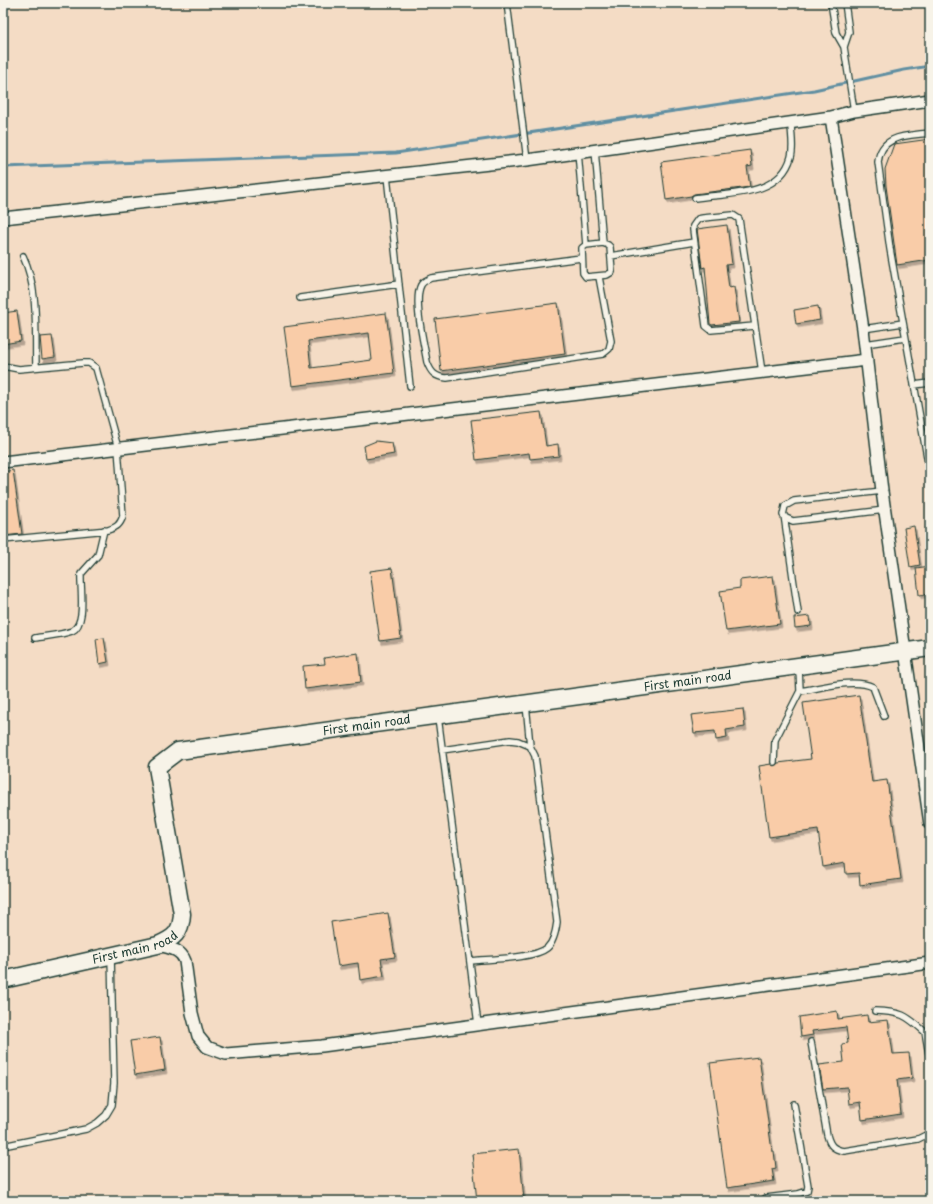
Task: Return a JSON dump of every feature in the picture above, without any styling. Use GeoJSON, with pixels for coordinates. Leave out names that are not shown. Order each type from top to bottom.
{"type":"FeatureCollection","features":[{"type":"Feature","properties":{"kind":"street"},"geometry":{"type":"LineString","coordinates":[[3,218],[527,160],[791,123],[831,117],[854,111],[930,100]]}},
{"type":"Feature","properties":{"kind":"street"},"geometry":{"type":"LineString","coordinates":[[831,117],[864,329],[882,491],[930,824]]}},
{"type":"Feature","properties":{"kind":"street"},"geometry":{"type":"LineString","coordinates":[[3,462],[867,360]]}},
{"type":"Feature","properties":{"kind":"street","name":"First main road"},"geometry":{"type":"LineString","coordinates":[[3,980],[158,945],[172,939],[177,934],[180,929],[182,914],[157,767],[178,751],[799,666],[905,647],[930,648]]}},
{"type":"Feature","properties":{"kind":"street"},"geometry":{"type":"LineString","coordinates":[[158,945],[174,949],[182,954],[185,962],[192,1013],[198,1036],[207,1046],[226,1054],[322,1046],[930,962]]}},
{"type":"Feature","properties":{"kind":"lane"},"geometry":{"type":"LineString","coordinates":[[507,3],[527,160]]}},
{"type":"Feature","properties":{"kind":"lane"},"geometry":{"type":"LineString","coordinates":[[831,3],[836,33],[844,47],[854,111]]}},
{"type":"Feature","properties":{"kind":"lane"},"geometry":{"type":"LineString","coordinates":[[844,47],[849,32],[845,3]]}},
{"type":"Feature","properties":{"kind":"lane"},"geometry":{"type":"LineString","coordinates":[[695,198],[754,190],[769,186],[780,178],[791,156],[791,123]]}},
{"type":"Feature","properties":{"kind":"lane"},"geometry":{"type":"LineString","coordinates":[[930,133],[891,140],[883,146],[879,153],[878,162],[890,249],[905,338],[928,453],[930,474]]}},
{"type":"Feature","properties":{"kind":"lane"},"geometry":{"type":"LineString","coordinates":[[595,150],[602,243]]}},
{"type":"Feature","properties":{"kind":"lane"},"geometry":{"type":"LineString","coordinates":[[578,152],[586,245]]}},
{"type":"Feature","properties":{"kind":"lane"},"geometry":{"type":"LineString","coordinates":[[387,176],[410,386]]}},
{"type":"Feature","properties":{"kind":"lane"},"geometry":{"type":"LineString","coordinates":[[754,326],[712,330],[706,326],[692,226],[698,219],[733,215],[739,219],[762,372]]}},
{"type":"Feature","properties":{"kind":"lane"},"geometry":{"type":"LineString","coordinates":[[611,256],[694,242]]}},
{"type":"Feature","properties":{"kind":"lane"},"geometry":{"type":"LineString","coordinates":[[602,243],[608,245],[611,256],[612,272],[608,275],[588,278],[584,275],[581,258],[582,248],[586,245],[602,243]]}},
{"type":"Feature","properties":{"kind":"lane"},"geometry":{"type":"LineString","coordinates":[[23,256],[30,273],[34,292],[36,367]]}},
{"type":"Feature","properties":{"kind":"lane"},"geometry":{"type":"LineString","coordinates":[[581,258],[431,278],[424,281],[421,285],[418,299],[426,362],[430,372],[438,377],[448,378],[603,354],[609,349],[611,341],[599,277]]}},
{"type":"Feature","properties":{"kind":"lane"},"geometry":{"type":"LineString","coordinates":[[300,298],[399,284]]}},
{"type":"Feature","properties":{"kind":"lane"},"geometry":{"type":"LineString","coordinates":[[864,329],[903,323]]}},
{"type":"Feature","properties":{"kind":"lane"},"geometry":{"type":"LineString","coordinates":[[865,344],[905,338]]}},
{"type":"Feature","properties":{"kind":"lane"},"geometry":{"type":"LineString","coordinates":[[3,366],[19,368],[89,363],[96,368],[118,448],[123,516],[121,523],[117,527],[104,530],[3,540]]}},
{"type":"Feature","properties":{"kind":"lane"},"geometry":{"type":"LineString","coordinates":[[914,385],[930,383]]}},
{"type":"Feature","properties":{"kind":"lane"},"geometry":{"type":"LineString","coordinates":[[798,612],[783,515],[785,506],[794,502],[882,491]]}},
{"type":"Feature","properties":{"kind":"lane"},"geometry":{"type":"LineString","coordinates":[[783,515],[793,521],[885,510]]}},
{"type":"Feature","properties":{"kind":"lane"},"geometry":{"type":"LineString","coordinates":[[35,638],[72,631],[79,624],[81,617],[81,574],[98,555],[104,530]]}},
{"type":"Feature","properties":{"kind":"lane"},"geometry":{"type":"LineString","coordinates":[[774,762],[775,740],[800,690],[799,666]]}},
{"type":"Feature","properties":{"kind":"lane"},"geometry":{"type":"LineString","coordinates":[[800,690],[865,683],[873,687],[884,716]]}},
{"type":"Feature","properties":{"kind":"lane"},"geometry":{"type":"LineString","coordinates":[[470,961],[512,958],[539,952],[547,948],[555,931],[557,922],[535,756],[530,746],[526,704]]}},
{"type":"Feature","properties":{"kind":"lane"},"geometry":{"type":"LineString","coordinates":[[438,716],[478,1024]]}},
{"type":"Feature","properties":{"kind":"lane"},"geometry":{"type":"LineString","coordinates":[[442,750],[510,740],[518,741],[530,746]]}},
{"type":"Feature","properties":{"kind":"lane"},"geometry":{"type":"LineString","coordinates":[[3,1146],[86,1129],[97,1123],[112,1105],[114,1083],[111,956]]}},
{"type":"Feature","properties":{"kind":"lane"},"geometry":{"type":"LineString","coordinates":[[875,1011],[896,1012],[909,1018],[928,1032],[930,1060]]}},
{"type":"Feature","properties":{"kind":"lane"},"geometry":{"type":"LineString","coordinates":[[811,1042],[827,1136],[829,1144],[834,1149],[844,1151],[908,1141],[918,1139],[930,1133]]}},
{"type":"Feature","properties":{"kind":"lane"},"geometry":{"type":"LineString","coordinates":[[762,1201],[766,1198],[798,1194],[807,1190],[808,1186],[794,1104]]}},
{"type":"Feature","properties":{"kind":"shaded area"},"geometry":{"type":"Polygon","coordinates":[[[3,3],[930,3],[930,1201],[3,1201],[3,3]]]}},
{"type":"Feature","properties":{"kind":"building"},"geometry":{"type":"Polygon","coordinates":[[[930,139],[930,260],[897,265],[885,169],[894,144],[930,139]]]}},
{"type":"Feature","properties":{"kind":"building"},"geometry":{"type":"Polygon","coordinates":[[[750,150],[752,166],[747,167],[750,187],[694,194],[691,196],[666,200],[661,162],[750,150]]]}},
{"type":"Feature","properties":{"kind":"building"},"geometry":{"type":"Polygon","coordinates":[[[727,225],[732,264],[726,265],[729,288],[734,287],[739,322],[712,325],[710,324],[705,267],[702,268],[697,229],[727,225]]]}},
{"type":"Feature","properties":{"kind":"building"},"geometry":{"type":"Polygon","coordinates":[[[558,303],[565,354],[441,371],[435,319],[558,303]]]}},
{"type":"Feature","properties":{"kind":"building"},"geometry":{"type":"Polygon","coordinates":[[[818,306],[820,320],[796,324],[794,310],[818,306]]]}},
{"type":"Feature","properties":{"kind":"building"},"geometry":{"type":"Polygon","coordinates":[[[17,311],[21,341],[3,344],[3,313],[17,311]]]}},
{"type":"Feature","properties":{"kind":"building"},"geometry":{"type":"Polygon","coordinates":[[[386,313],[394,373],[292,386],[284,327],[386,313]],[[369,333],[308,341],[311,368],[372,360],[369,333]]]}},
{"type":"Feature","properties":{"kind":"building"},"geometry":{"type":"Polygon","coordinates":[[[52,336],[55,357],[42,359],[40,337],[52,336]]]}},
{"type":"Feature","properties":{"kind":"building"},"geometry":{"type":"Polygon","coordinates":[[[541,412],[546,446],[558,444],[559,456],[530,459],[529,453],[476,460],[471,420],[541,412]]]}},
{"type":"Feature","properties":{"kind":"building"},"geometry":{"type":"Polygon","coordinates":[[[376,441],[392,443],[394,454],[366,459],[364,446],[376,441]]]}},
{"type":"Feature","properties":{"kind":"building"},"geometry":{"type":"Polygon","coordinates":[[[13,470],[22,534],[3,536],[3,506],[5,505],[3,472],[13,470]]]}},
{"type":"Feature","properties":{"kind":"building"},"geometry":{"type":"Polygon","coordinates":[[[914,526],[920,565],[910,567],[904,528],[914,526]]]}},
{"type":"Feature","properties":{"kind":"building"},"geometry":{"type":"Polygon","coordinates":[[[930,566],[930,594],[919,595],[916,568],[930,566]]]}},
{"type":"Feature","properties":{"kind":"building"},"geometry":{"type":"Polygon","coordinates":[[[392,568],[401,638],[380,641],[370,571],[392,568]]]}},
{"type":"Feature","properties":{"kind":"building"},"geometry":{"type":"Polygon","coordinates":[[[773,576],[780,624],[726,631],[720,591],[740,588],[740,580],[773,576]]]}},
{"type":"Feature","properties":{"kind":"building"},"geometry":{"type":"Polygon","coordinates":[[[810,616],[811,626],[795,628],[794,618],[810,616]]]}},
{"type":"Feature","properties":{"kind":"building"},"geometry":{"type":"Polygon","coordinates":[[[104,638],[108,662],[99,664],[96,639],[104,638]]]}},
{"type":"Feature","properties":{"kind":"building"},"geometry":{"type":"Polygon","coordinates":[[[358,653],[361,682],[305,689],[303,666],[325,664],[324,658],[358,653]]]}},
{"type":"Feature","properties":{"kind":"building"},"geometry":{"type":"Polygon","coordinates":[[[859,695],[872,782],[887,780],[901,879],[860,885],[859,873],[846,874],[845,863],[823,867],[818,830],[769,837],[759,766],[771,764],[774,766],[778,763],[811,759],[803,703],[859,695]]]}},
{"type":"Feature","properties":{"kind":"building"},"geometry":{"type":"Polygon","coordinates":[[[743,709],[745,727],[726,730],[727,738],[716,740],[715,731],[694,733],[691,715],[743,709]]]}},
{"type":"Feature","properties":{"kind":"building"},"geometry":{"type":"Polygon","coordinates":[[[388,913],[395,957],[381,959],[384,976],[360,980],[358,963],[338,966],[331,922],[388,913]]]}},
{"type":"Feature","properties":{"kind":"building"},"geometry":{"type":"Polygon","coordinates":[[[837,1011],[838,1019],[867,1015],[868,1022],[888,1020],[893,1054],[909,1053],[912,1078],[897,1080],[901,1114],[862,1120],[860,1102],[849,1104],[847,1087],[823,1089],[819,1065],[844,1062],[842,1044],[848,1043],[846,1027],[812,1031],[813,1035],[801,1037],[799,1017],[837,1011]]]}},
{"type":"Feature","properties":{"kind":"building"},"geometry":{"type":"Polygon","coordinates":[[[160,1037],[165,1070],[135,1075],[130,1041],[160,1037]]]}},
{"type":"Feature","properties":{"kind":"building"},"geometry":{"type":"Polygon","coordinates":[[[759,1057],[772,1151],[774,1151],[776,1168],[772,1169],[774,1181],[727,1188],[710,1063],[759,1057]]]}},
{"type":"Feature","properties":{"kind":"building"},"geometry":{"type":"Polygon","coordinates":[[[519,1149],[524,1200],[477,1201],[472,1154],[519,1149]]]}},
{"type":"Feature","properties":{"kind":"waterway"},"geometry":{"type":"LineString","coordinates":[[3,167],[396,153],[814,90],[904,70],[930,66]]}}]}
